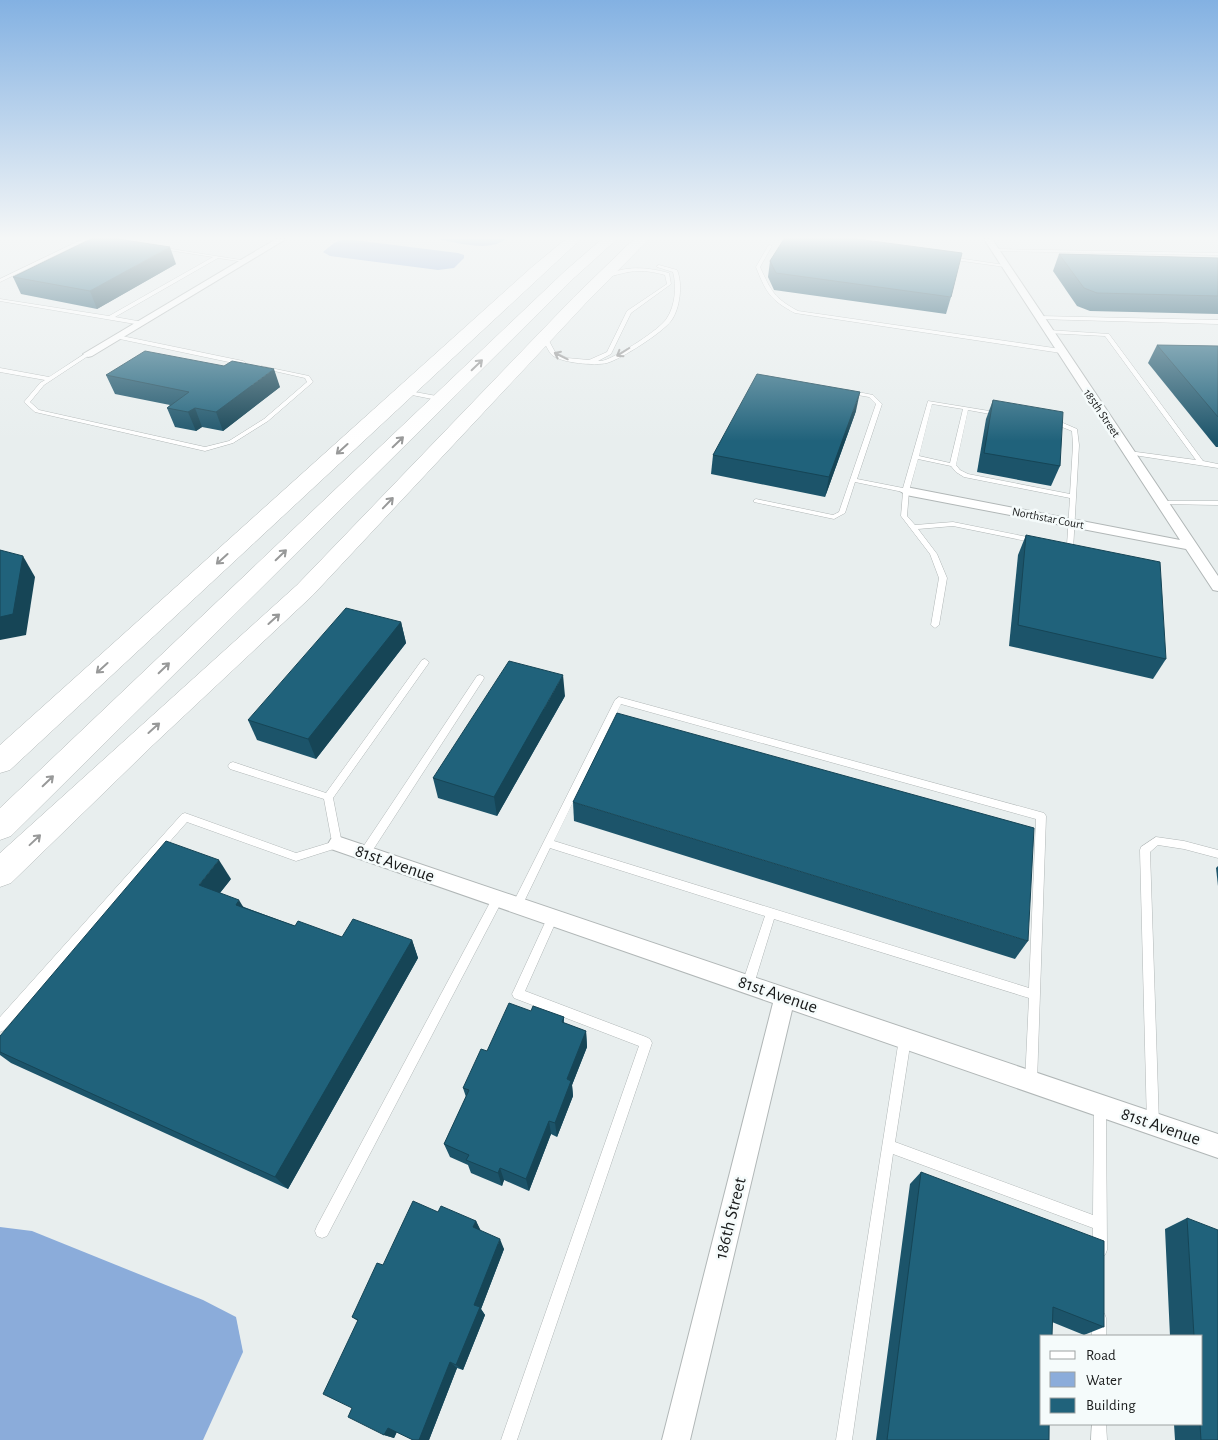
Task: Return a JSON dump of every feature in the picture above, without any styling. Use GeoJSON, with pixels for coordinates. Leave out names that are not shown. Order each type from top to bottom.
{"type":"FeatureCollection","features":[{"type":"Feature","properties":{"kind":"highway"},"geometry":{"type":"LineString","coordinates":[[0,762],[498,306]]}},
{"type":"Feature","properties":{"kind":"highway"},"geometry":{"type":"LineString","coordinates":[[0,827],[537,306]]}},
{"type":"Feature","properties":{"kind":"highway"},"geometry":{"type":"LineString","coordinates":[[0,873],[143,738],[305,590],[576,306]]}},
{"type":"Feature","properties":{"kind":"street"},"geometry":{"type":"LineString","coordinates":[[88,354],[169,306]]}},
{"type":"Feature","properties":{"kind":"street","name":"185th Street"},"geometry":{"type":"LineString","coordinates":[[1031,306],[1218,587]]}},
{"type":"Feature","properties":{"kind":"street","name":"Northstar Court"},"geometry":{"type":"LineString","coordinates":[[906,491],[1190,546]]}},
{"type":"Feature","properties":{"kind":"street","name":"81st Avenue"},"geometry":{"type":"LineString","coordinates":[[337,844],[1218,1146]]}},
{"type":"Feature","properties":{"kind":"street","name":"186th Street"},"geometry":{"type":"LineString","coordinates":[[676,1440],[785,997]]}},
{"type":"Feature","properties":{"kind":"lane"},"geometry":{"type":"LineString","coordinates":[[38,306],[141,323]]}},
{"type":"Feature","properties":{"kind":"lane"},"geometry":{"type":"LineString","coordinates":[[110,318],[131,306]]}},
{"type":"Feature","properties":{"kind":"lane"},"geometry":{"type":"LineString","coordinates":[[590,362],[609,353],[629,312],[637,306]]}},
{"type":"Feature","properties":{"kind":"lane"},"geometry":{"type":"LineString","coordinates":[[545,338],[553,353],[566,360],[607,362],[649,336],[668,320],[672,306]]}},
{"type":"Feature","properties":{"kind":"lane"},"geometry":{"type":"LineString","coordinates":[[786,306],[797,312],[1061,351]]}},
{"type":"Feature","properties":{"kind":"lane"},"geometry":{"type":"LineString","coordinates":[[1039,318],[1218,322]]}},
{"type":"Feature","properties":{"kind":"lane"},"geometry":{"type":"LineString","coordinates":[[1048,332],[1107,335],[1201,464]]}},
{"type":"Feature","properties":{"kind":"lane"},"geometry":{"type":"LineString","coordinates":[[88,354],[42,384],[27,402],[37,412],[205,449],[230,442],[266,420],[310,382],[307,377],[291,373],[118,337]]}},
{"type":"Feature","properties":{"kind":"lane"},"geometry":{"type":"LineString","coordinates":[[0,370],[50,379]]}},
{"type":"Feature","properties":{"kind":"lane"},"geometry":{"type":"LineString","coordinates":[[756,501],[834,517],[842,513],[879,404],[871,396],[838,390]]}},
{"type":"Feature","properties":{"kind":"lane"},"geometry":{"type":"LineString","coordinates":[[404,392],[442,400]]}},
{"type":"Feature","properties":{"kind":"lane"},"geometry":{"type":"LineString","coordinates":[[934,625],[943,578],[933,554],[904,516],[906,491],[930,402],[1063,425],[1075,430],[1076,445],[1070,548]]}},
{"type":"Feature","properties":{"kind":"lane"},"geometry":{"type":"LineString","coordinates":[[953,465],[966,408]]}},
{"type":"Feature","properties":{"kind":"lane"},"geometry":{"type":"LineString","coordinates":[[1129,453],[1218,466]]}},
{"type":"Feature","properties":{"kind":"lane"},"geometry":{"type":"LineString","coordinates":[[915,458],[953,465],[958,472],[966,476],[1073,497]]}},
{"type":"Feature","properties":{"kind":"lane"},"geometry":{"type":"LineString","coordinates":[[853,480],[906,491]]}},
{"type":"Feature","properties":{"kind":"lane"},"geometry":{"type":"LineString","coordinates":[[1162,503],[1218,503]]}},
{"type":"Feature","properties":{"kind":"lane"},"geometry":{"type":"LineString","coordinates":[[913,528],[953,524],[1079,550]]}},
{"type":"Feature","properties":{"kind":"lane"},"geometry":{"type":"LineString","coordinates":[[0,1026],[185,817],[296,857],[337,844],[328,796],[425,662]]}},
{"type":"Feature","properties":{"kind":"lane"},"geometry":{"type":"LineString","coordinates":[[365,853],[480,678]]}},
{"type":"Feature","properties":{"kind":"lane"},"geometry":{"type":"LineString","coordinates":[[322,1231],[507,902],[547,843],[619,700],[1041,816],[1031,1082]]}},
{"type":"Feature","properties":{"kind":"lane"},"geometry":{"type":"LineString","coordinates":[[233,766],[328,796]]}},
{"type":"Feature","properties":{"kind":"lane"},"geometry":{"type":"LineString","coordinates":[[1153,1124],[1145,850],[1156,841],[1184,845],[1218,854]]}},
{"type":"Feature","properties":{"kind":"lane"},"geometry":{"type":"LineString","coordinates":[[547,843],[1035,995]]}},
{"type":"Feature","properties":{"kind":"lane"},"geometry":{"type":"LineString","coordinates":[[748,984],[771,913]]}},
{"type":"Feature","properties":{"kind":"lane"},"geometry":{"type":"LineString","coordinates":[[509,1440],[646,1043],[518,994],[553,917]]}},
{"type":"Feature","properties":{"kind":"lane"},"geometry":{"type":"LineString","coordinates":[[844,1440],[905,1038]]}},
{"type":"Feature","properties":{"kind":"lane"},"geometry":{"type":"LineString","coordinates":[[1100,1106],[1100,1262]]}},
{"type":"Feature","properties":{"kind":"lane"},"geometry":{"type":"LineString","coordinates":[[888,1146],[1100,1224]]}},
{"type":"Feature","properties":{"kind":"lane"},"geometry":{"type":"LineString","coordinates":[[1099,1335],[1100,1308]]}},
{"type":"Feature","properties":{"kind":"lane"},"geometry":{"type":"LineString","coordinates":[[1099,1425],[1099,1440]]}},
{"type":"Feature","properties":{"kind":"water"},"geometry":{"type":"Polygon","coordinates":[[[0,1227],[32,1231],[203,1300],[236,1317],[243,1352],[203,1440],[0,1440],[0,1227]]]}},
{"type":"Feature","properties":{"kind":"building"},"geometry":{"type":"Polygon","coordinates":[[[1157,345],[1218,346],[1218,417],[1157,345]]]}},
{"type":"Feature","properties":{"kind":"building"},"geometry":{"type":"Polygon","coordinates":[[[145,351],[224,366],[232,361],[274,369],[216,412],[195,408],[188,412],[167,408],[189,392],[106,375],[145,351]]]}},
{"type":"Feature","properties":{"kind":"building"},"geometry":{"type":"Polygon","coordinates":[[[757,374],[860,392],[829,477],[713,455],[757,374]]]}},
{"type":"Feature","properties":{"kind":"building"},"geometry":{"type":"Polygon","coordinates":[[[993,400],[1063,412],[1060,466],[984,453],[993,400]]]}},
{"type":"Feature","properties":{"kind":"building"},"geometry":{"type":"Polygon","coordinates":[[[1026,535],[1160,562],[1166,659],[1018,625],[1026,535]]]}},
{"type":"Feature","properties":{"kind":"building"},"geometry":{"type":"Polygon","coordinates":[[[0,550],[23,556],[13,614],[0,617],[0,550]]]}},
{"type":"Feature","properties":{"kind":"building"},"geometry":{"type":"Polygon","coordinates":[[[346,608],[401,622],[308,739],[248,720],[346,608]]]}},
{"type":"Feature","properties":{"kind":"building"},"geometry":{"type":"Polygon","coordinates":[[[509,661],[563,675],[494,797],[433,778],[509,661]]]}},
{"type":"Feature","properties":{"kind":"building"},"geometry":{"type":"Polygon","coordinates":[[[617,713],[1034,828],[1028,941],[573,802],[617,713]]]}},
{"type":"Feature","properties":{"kind":"building"},"geometry":{"type":"Polygon","coordinates":[[[166,841],[219,860],[199,885],[239,900],[236,905],[295,926],[298,921],[342,937],[353,919],[412,940],[275,1177],[0,1052],[0,1036],[166,841]]]}},
{"type":"Feature","properties":{"kind":"building"},"geometry":{"type":"Polygon","coordinates":[[[509,1003],[531,1011],[533,1006],[564,1017],[562,1022],[586,1031],[567,1079],[571,1081],[555,1123],[549,1121],[526,1179],[500,1168],[498,1173],[466,1160],[469,1155],[444,1144],[469,1090],[463,1088],[481,1049],[487,1051],[509,1003]]]}},
{"type":"Feature","properties":{"kind":"building"},"geometry":{"type":"Polygon","coordinates":[[[921,1172],[1104,1241],[1104,1327],[1053,1307],[1052,1335],[1040,1335],[1040,1425],[1049,1425],[1049,1440],[887,1440],[921,1172]]]}},
{"type":"Feature","properties":{"kind":"building"},"geometry":{"type":"Polygon","coordinates":[[[413,1201],[438,1212],[441,1206],[476,1221],[473,1227],[500,1239],[474,1305],[480,1307],[456,1365],[450,1362],[419,1440],[413,1440],[388,1428],[384,1435],[348,1417],[352,1408],[323,1394],[358,1320],[352,1317],[377,1263],[383,1265],[413,1201]]]}},
{"type":"Feature","properties":{"kind":"building"},"geometry":{"type":"Polygon","coordinates":[[[1187,1218],[1218,1230],[1218,1440],[1201,1440],[1200,1425],[1203,1425],[1203,1335],[1194,1335],[1187,1218]]]}}]}
